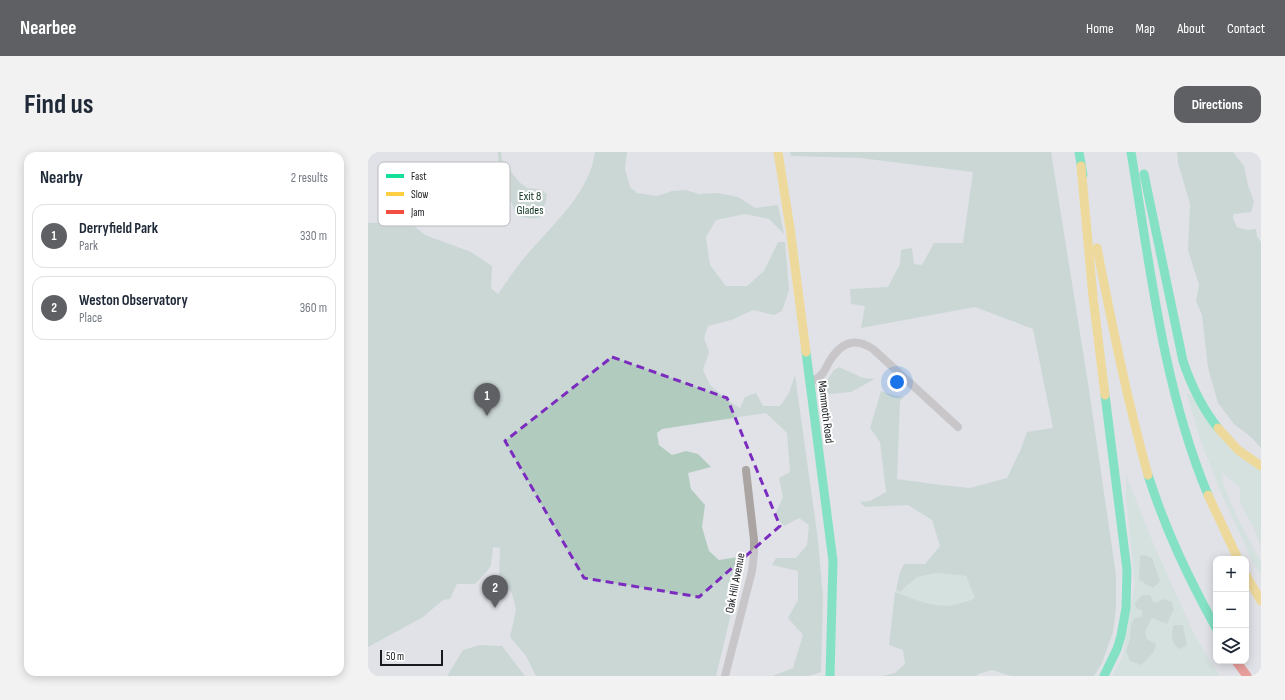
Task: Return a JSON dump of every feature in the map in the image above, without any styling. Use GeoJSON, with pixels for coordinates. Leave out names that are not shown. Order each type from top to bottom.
{"type":"FeatureCollection","features":[{"type":"Feature","properties":{"kind":"main road","name":"Mammoth Road"},"geometry":{"type":"LineString","coordinates":[[778,152],[790,228],[833,561],[830,676]]}},
{"type":"Feature","properties":{"kind":"main road"},"geometry":{"type":"LineString","coordinates":[[1079,152],[1093,296],[1127,570],[1124,620],[1118,646],[1104,676]]}},
{"type":"Feature","properties":{"kind":"main road"},"geometry":{"type":"LineString","coordinates":[[1131,152],[1157,309],[1171,377],[1181,415],[1202,481],[1236,556]]}},
{"type":"Feature","properties":{"kind":"main road"},"geometry":{"type":"LineString","coordinates":[[1139,152],[1179,345],[1186,370],[1197,398],[1219,430],[1240,451],[1261,466]]}},
{"type":"Feature","properties":{"kind":"main road"},"geometry":{"type":"LineString","coordinates":[[1081,166],[1127,395],[1142,456],[1159,509],[1188,576],[1213,622]]}},
{"type":"Feature","properties":{"kind":"main road"},"geometry":{"type":"LineString","coordinates":[[1249,580],[1261,600]]}},
{"type":"Feature","properties":{"kind":"main road"},"geometry":{"type":"LineString","coordinates":[[1238,664],[1247,676]]}},
{"type":"Feature","properties":{"kind":"street"},"geometry":{"type":"LineString","coordinates":[[810,383],[822,374],[838,349],[846,344],[860,343],[872,349],[958,427]]}},
{"type":"Feature","properties":{"kind":"street","name":"Oak Hill Avenue"},"geometry":{"type":"LineString","coordinates":[[725,676],[752,571],[754,554],[746,470]]}},
{"type":"Feature","properties":{"kind":"highlighted area"},"geometry":{"type":"Polygon","coordinates":[[[612,357],[727,398],[780,526],[699,597],[584,578],[505,441],[612,357]]]}},
{"type":"Feature","properties":{"kind":"green space","name":"Exit 8 Glades"},"geometry":{"type":"Polygon","coordinates":[[[498,152],[501,152],[504,162],[498,162],[498,152]]]}},
{"type":"Feature","properties":{"kind":"green space"},"geometry":{"type":"Polygon","coordinates":[[[595,152],[627,152],[625,169],[630,187],[637,193],[657,196],[672,191],[686,190],[699,194],[718,193],[738,197],[755,208],[778,205],[784,234],[769,219],[745,214],[716,220],[706,237],[710,265],[726,286],[747,286],[764,271],[778,242],[785,242],[789,290],[782,311],[774,315],[753,310],[731,320],[708,326],[704,338],[709,352],[703,370],[710,385],[730,402],[740,408],[745,397],[756,393],[763,406],[780,406],[789,393],[795,375],[818,540],[823,597],[821,672],[809,676],[772,676],[793,668],[803,635],[788,618],[798,600],[798,571],[772,565],[776,558],[796,558],[807,545],[809,525],[799,518],[784,526],[775,515],[783,497],[779,478],[790,472],[787,433],[766,413],[662,429],[657,433],[659,445],[672,455],[686,451],[698,454],[711,467],[688,473],[691,489],[705,505],[702,527],[709,551],[719,560],[745,556],[716,676],[536,676],[526,656],[510,637],[516,610],[512,593],[499,578],[500,548],[493,547],[491,565],[475,584],[457,584],[450,599],[443,600],[423,617],[368,647],[368,223],[378,223],[378,226],[414,226],[425,235],[471,252],[492,266],[491,288],[498,294],[521,262],[578,195],[592,167],[595,152]]]}},
{"type":"Feature","properties":{"kind":"green space"},"geometry":{"type":"Polygon","coordinates":[[[790,152],[1051,152],[1088,383],[1116,575],[1116,608],[1113,632],[1102,663],[1094,676],[1011,676],[992,670],[976,676],[882,676],[895,673],[905,664],[903,650],[889,645],[895,592],[926,603],[944,606],[953,605],[975,598],[966,576],[936,573],[917,577],[900,592],[896,590],[900,572],[904,564],[925,564],[940,546],[932,520],[908,505],[865,507],[860,502],[870,501],[886,492],[880,442],[870,428],[881,391],[904,397],[900,401],[897,479],[970,488],[1007,478],[1021,449],[1027,432],[1053,428],[1033,329],[975,307],[861,328],[865,306],[851,304],[850,289],[888,287],[900,264],[901,250],[912,248],[914,264],[922,265],[934,243],[963,243],[973,172],[860,158],[791,156],[790,152]]]}},
{"type":"Feature","properties":{"kind":"green space"},"geometry":{"type":"Polygon","coordinates":[[[1177,152],[1233,152],[1244,166],[1248,185],[1254,202],[1251,212],[1234,214],[1233,218],[1237,227],[1247,230],[1256,229],[1257,236],[1261,242],[1261,448],[1251,437],[1234,424],[1218,403],[1208,368],[1202,315],[1196,301],[1199,285],[1188,250],[1190,204],[1178,163],[1177,152]]]}},
{"type":"Feature","properties":{"kind":"green space","name":"Exit 8 Glades"},"geometry":{"type":"Polygon","coordinates":[[[510,170],[519,182],[527,188],[539,189],[547,194],[540,217],[527,218],[516,213],[510,199],[510,170]]]}},
{"type":"Feature","properties":{"kind":"green space"},"geometry":{"type":"Polygon","coordinates":[[[839,367],[863,378],[875,379],[851,392],[829,394],[821,389],[834,370],[839,367]]]}},
{"type":"Feature","properties":{"kind":"green space"},"geometry":{"type":"Polygon","coordinates":[[[1189,393],[1261,471],[1261,547],[1253,526],[1240,503],[1240,488],[1223,473],[1221,469],[1224,486],[1237,517],[1261,562],[1261,575],[1253,563],[1219,488],[1199,436],[1187,394],[1189,393]]]}},
{"type":"Feature","properties":{"kind":"green space"},"geometry":{"type":"Polygon","coordinates":[[[1126,475],[1154,545],[1194,634],[1220,676],[1112,676],[1122,658],[1135,585],[1126,495],[1126,475]],[[1153,601],[1143,611],[1141,617],[1134,618],[1126,651],[1147,658],[1155,652],[1147,639],[1145,632],[1152,618],[1167,624],[1170,619],[1153,601]]]}},
{"type":"Feature","properties":{"kind":"green space"},"geometry":{"type":"Polygon","coordinates":[[[1144,555],[1152,558],[1160,581],[1153,588],[1139,580],[1140,556],[1144,555]]]}},
{"type":"Feature","properties":{"kind":"green space"},"geometry":{"type":"Polygon","coordinates":[[[936,573],[966,576],[975,598],[956,605],[932,605],[895,592],[896,590],[901,592],[917,577],[936,573]]]}},
{"type":"Feature","properties":{"kind":"green space"},"geometry":{"type":"Polygon","coordinates":[[[1142,595],[1150,595],[1156,603],[1163,599],[1172,602],[1174,609],[1167,624],[1152,618],[1145,632],[1147,639],[1156,644],[1154,652],[1141,665],[1130,661],[1126,651],[1134,618],[1141,617],[1143,611],[1136,608],[1135,603],[1142,595]]]}},
{"type":"Feature","properties":{"kind":"green space"},"geometry":{"type":"Polygon","coordinates":[[[1174,625],[1183,625],[1187,645],[1181,649],[1175,645],[1172,639],[1174,625]]]}},
{"type":"Feature","properties":{"kind":"green space"},"geometry":{"type":"Polygon","coordinates":[[[480,645],[502,646],[525,676],[447,676],[463,650],[480,645]]]}},
{"type":"Feature","properties":{"kind":"traffic: fast"},"geometry":{"type":"LineString","coordinates":[[1079,152],[1083,175]]}},
{"type":"Feature","properties":{"kind":"traffic: fast"},"geometry":{"type":"LineString","coordinates":[[1131,152],[1152,282],[1169,369],[1180,412],[1208,495]]}},
{"type":"Feature","properties":{"kind":"traffic: fast"},"geometry":{"type":"LineString","coordinates":[[1144,174],[1183,361],[1198,396],[1218,428]]}},
{"type":"Feature","properties":{"kind":"traffic: fast"},"geometry":{"type":"LineString","coordinates":[[806,352],[833,561],[830,676]]}},
{"type":"Feature","properties":{"kind":"traffic: fast"},"geometry":{"type":"LineString","coordinates":[[1104,676],[1117,649],[1121,636],[1126,608],[1127,570],[1105,395]]}},
{"type":"Feature","properties":{"kind":"traffic: fast"},"geometry":{"type":"LineString","coordinates":[[1148,475],[1162,515],[1178,553],[1213,622]]}},
{"type":"Feature","properties":{"kind":"traffic: slow"},"geometry":{"type":"LineString","coordinates":[[778,152],[790,228],[806,352]]}},
{"type":"Feature","properties":{"kind":"traffic: slow"},"geometry":{"type":"LineString","coordinates":[[1081,166],[1093,297],[1105,395]]}},
{"type":"Feature","properties":{"kind":"traffic: slow"},"geometry":{"type":"LineString","coordinates":[[1097,248],[1114,333],[1140,447],[1148,475]]}},
{"type":"Feature","properties":{"kind":"traffic: slow"},"geometry":{"type":"LineString","coordinates":[[1218,428],[1238,450],[1261,466]]}},
{"type":"Feature","properties":{"kind":"traffic: slow"},"geometry":{"type":"LineString","coordinates":[[1208,495],[1237,556]]}},
{"type":"Feature","properties":{"kind":"traffic: slow"},"geometry":{"type":"LineString","coordinates":[[1249,580],[1261,601]]}},
{"type":"Feature","properties":{"kind":"traffic: jam"},"geometry":{"type":"LineString","coordinates":[[1238,664],[1247,676]]}},
{"type":"Feature","properties":{"kind":"place","name":"Derryfield Park"},"geometry":{"type":"Point","coordinates":[487,416]}},
{"type":"Feature","properties":{"kind":"place","name":"Weston Observatory"},"geometry":{"type":"Point","coordinates":[495,608]}}]}
